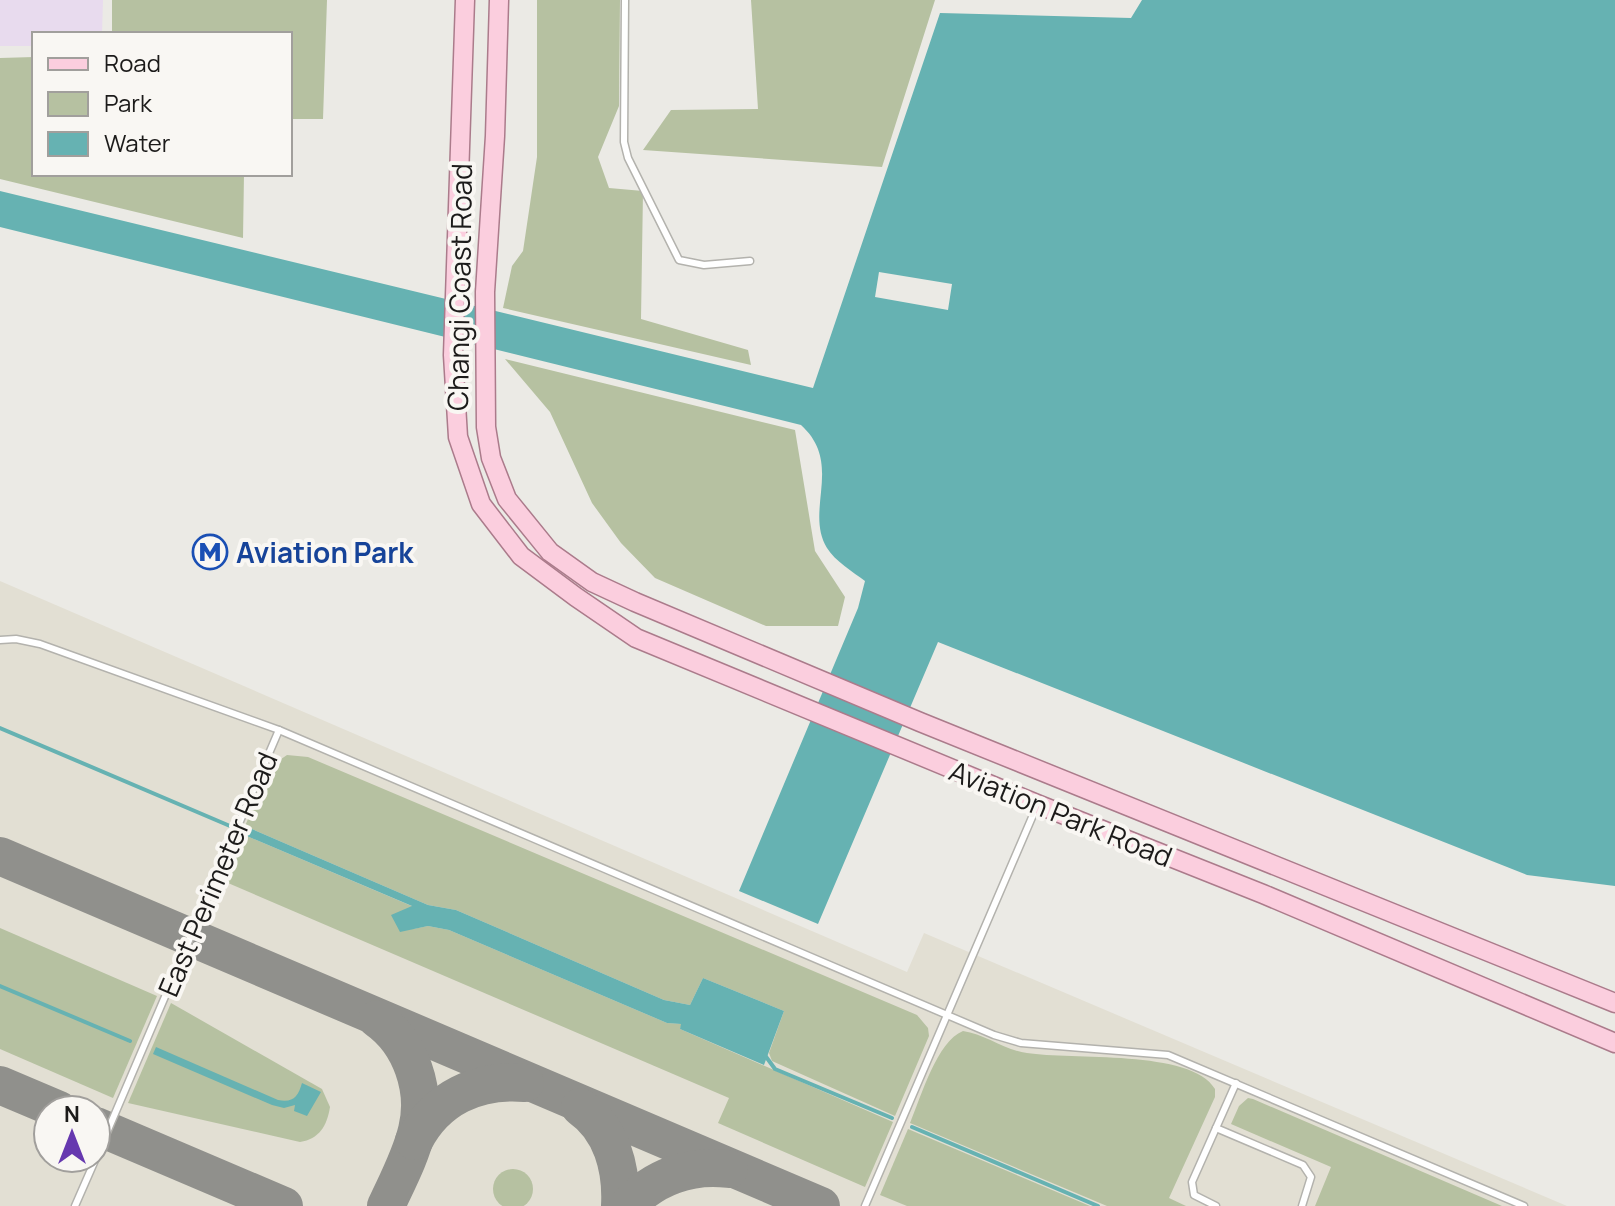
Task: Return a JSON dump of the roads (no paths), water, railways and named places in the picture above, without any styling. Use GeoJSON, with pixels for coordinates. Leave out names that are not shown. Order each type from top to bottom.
{"type":"FeatureCollection","features":[{"type":"Feature","properties":{"kind":"main road","name":"Changi Coast Road"},"geometry":{"type":"LineString","coordinates":[[465,0],[453,355],[458,437],[481,504],[521,556]]}},
{"type":"Feature","properties":{"kind":"main road","name":"Changi Coast Road"},"geometry":{"type":"LineString","coordinates":[[499,0],[485,292],[486,427],[491,458],[507,499],[550,552]]}},
{"type":"Feature","properties":{"kind":"main road"},"geometry":{"type":"LineString","coordinates":[[462,100],[469,90],[475,88],[489,92],[496,98]]}},
{"type":"Feature","properties":{"kind":"main road","name":"Aviation Park Road"},"geometry":{"type":"LineString","coordinates":[[550,552],[592,582],[818,679],[1615,1003]]}},
{"type":"Feature","properties":{"kind":"main road","name":"Aviation Park Road"},"geometry":{"type":"LineString","coordinates":[[521,556],[636,638],[1263,894],[1615,1043]]}},
{"type":"Feature","properties":{"kind":"lane"},"geometry":{"type":"LineString","coordinates":[[625,0],[624,142],[628,158],[679,260],[704,265],[750,261]]}},
{"type":"Feature","properties":{"kind":"lane","name":"East Perimeter Road"},"geometry":{"type":"LineString","coordinates":[[0,640],[16,639],[40,644],[279,730],[112,1121]]}},
{"type":"Feature","properties":{"kind":"lane"},"geometry":{"type":"LineString","coordinates":[[279,730],[947,1015],[1021,1043],[1168,1055],[1524,1206]]}},
{"type":"Feature","properties":{"kind":"lane"},"geometry":{"type":"LineString","coordinates":[[865,1206],[1037,804]]}},
{"type":"Feature","properties":{"kind":"lane"},"geometry":{"type":"LineString","coordinates":[[1216,1206],[1198,1199],[1192,1188],[1236,1083]]}},
{"type":"Feature","properties":{"kind":"lane"},"geometry":{"type":"LineString","coordinates":[[1216,1128],[1303,1165],[1311,1177],[1302,1206]]}},
{"type":"Feature","properties":{"kind":"lane","name":"East Perimeter Road"},"geometry":{"type":"LineString","coordinates":[[75,1206],[89,1174]]}},
{"type":"Feature","properties":{"kind":"water"},"geometry":{"type":"Polygon","coordinates":[[[1142,0],[1615,0],[1615,886],[1527,875],[938,642],[818,924],[739,891],[858,608],[865,581],[839,562],[827,548],[819,518],[820,455],[814,440],[801,425],[0,227],[0,191],[813,388],[940,13],[1131,18],[1142,0]]]}},
{"type":"Feature","properties":{"kind":"water"},"geometry":{"type":"Polygon","coordinates":[[[245,826],[428,905],[456,910],[664,1000],[690,1005],[703,978],[784,1011],[764,1065],[680,1029],[681,1024],[667,1023],[449,930],[428,926],[400,932],[391,915],[412,906],[242,834],[245,826]]]}},
{"type":"Feature","properties":{"kind":"water"},"geometry":{"type":"Polygon","coordinates":[[[156,1047],[278,1100],[294,1098],[302,1083],[321,1092],[307,1116],[294,1111],[295,1105],[284,1108],[272,1105],[153,1054],[156,1047]]]}},
{"type":"Feature","properties":{"kind":"waterway"},"geometry":{"type":"LineString","coordinates":[[0,728],[230,826]]}},
{"type":"Feature","properties":{"kind":"waterway"},"geometry":{"type":"LineString","coordinates":[[0,986],[130,1041]]}},
{"type":"Feature","properties":{"kind":"waterway"},"geometry":{"type":"LineString","coordinates":[[764,1054],[775,1069],[892,1118]]}},
{"type":"Feature","properties":{"kind":"waterway"},"geometry":{"type":"LineString","coordinates":[[912,1127],[1098,1206]]}},
{"type":"Feature","properties":{"kind":"place","name":"Aviation Park"},"geometry":{"type":"Point","coordinates":[210,552]}}]}
